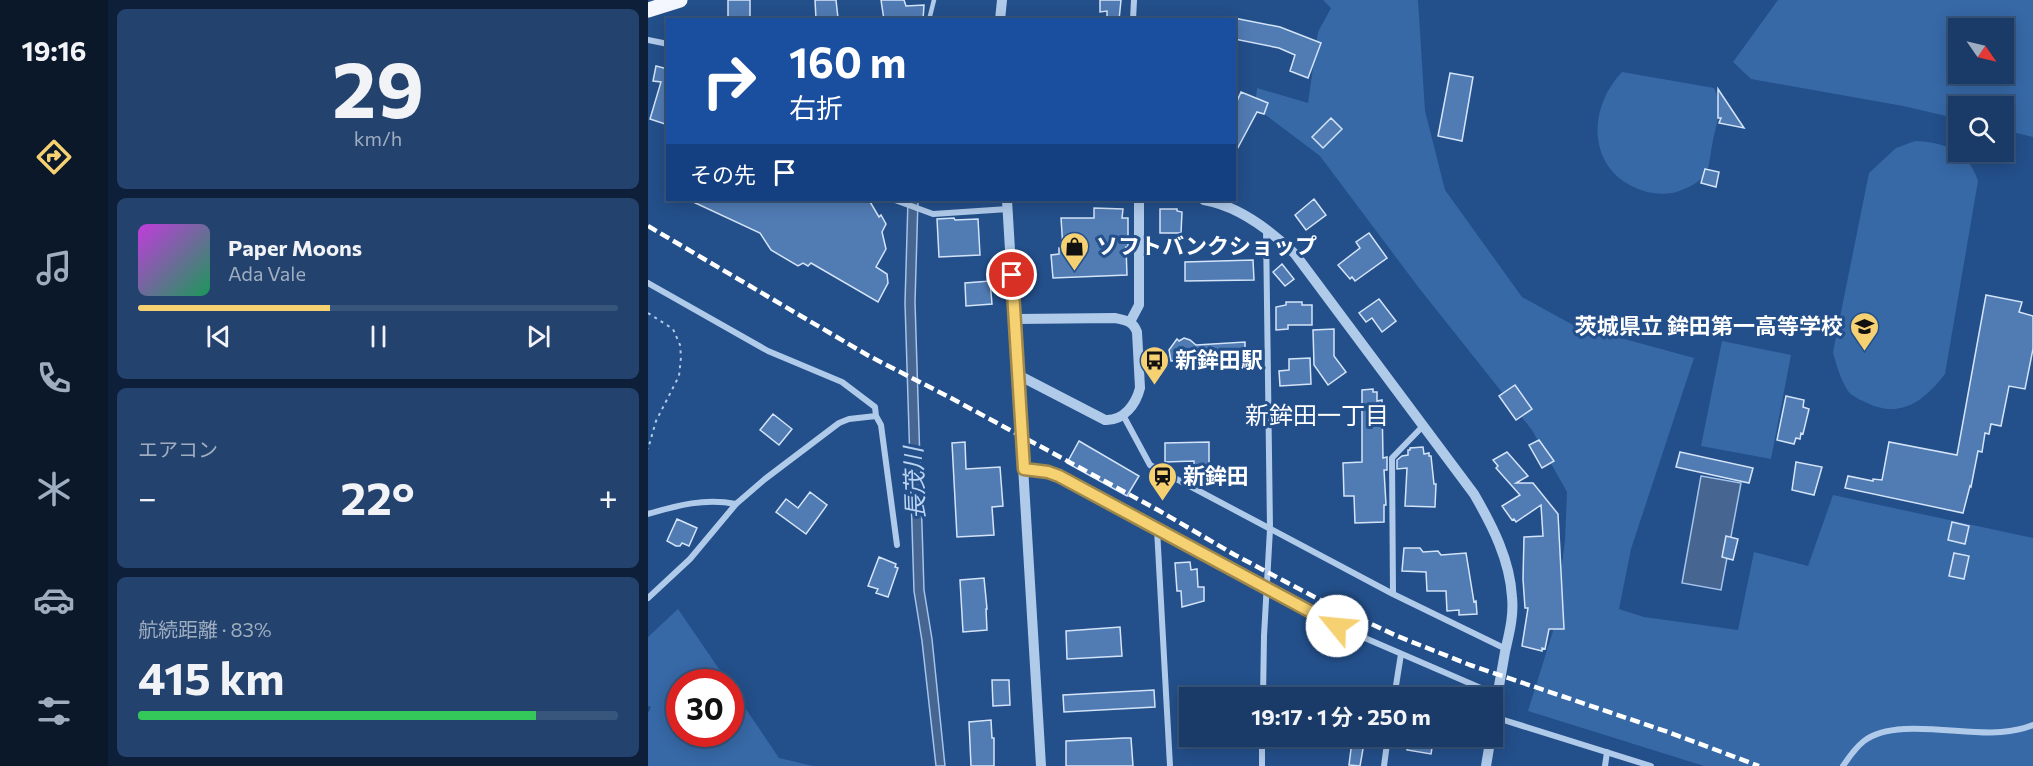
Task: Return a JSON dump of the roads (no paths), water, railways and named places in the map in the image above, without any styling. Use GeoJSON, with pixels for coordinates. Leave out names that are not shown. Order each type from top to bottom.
{"type":"FeatureCollection","features":[{"type":"Feature","properties":{"kind":"main road"},"geometry":{"type":"LineString","coordinates":[[648,10],[680,0]]}},
{"type":"Feature","properties":{"kind":"street"},"geometry":{"type":"LineString","coordinates":[[1000,18],[1002,0]]}},
{"type":"Feature","properties":{"kind":"street"},"geometry":{"type":"LineString","coordinates":[[1133,18],[1134,0]]}},
{"type":"Feature","properties":{"kind":"street"},"geometry":{"type":"LineString","coordinates":[[648,40],[666,44]]}},
{"type":"Feature","properties":{"kind":"street"},"geometry":{"type":"LineString","coordinates":[[897,201],[933,214],[1008,204],[1041,766]]}},
{"type":"Feature","properties":{"kind":"street"},"geometry":{"type":"LineString","coordinates":[[1130,322],[1139,305],[1139,201]]}},
{"type":"Feature","properties":{"kind":"street"},"geometry":{"type":"LineString","coordinates":[[1207,201],[1233,209],[1266,229],[1295,254],[1474,494],[1498,541],[1509,575],[1512,596],[1512,615],[1498,687]]}},
{"type":"Feature","properties":{"kind":"street"},"geometry":{"type":"LineString","coordinates":[[1263,687],[1270,529],[1266,229]]}},
{"type":"Feature","properties":{"kind":"street"},"geometry":{"type":"LineString","coordinates":[[648,283],[768,351],[842,382],[875,407],[876,416],[881,425],[897,545]]}},
{"type":"Feature","properties":{"kind":"street"},"geometry":{"type":"LineString","coordinates":[[1015,319],[1115,318],[1130,322],[1137,332],[1140,388],[1134,404],[1123,415],[1105,420],[1018,375]]}},
{"type":"Feature","properties":{"kind":"street"},"geometry":{"type":"LineString","coordinates":[[1123,415],[1150,465],[1394,594],[1506,649]]}},
{"type":"Feature","properties":{"kind":"street"},"geometry":{"type":"LineString","coordinates":[[648,598],[690,559],[736,504],[765,479],[839,423],[849,419],[876,416]]}},
{"type":"Feature","properties":{"kind":"street"},"geometry":{"type":"LineString","coordinates":[[1394,594],[1392,458],[1423,426]]}},
{"type":"Feature","properties":{"kind":"street"},"geometry":{"type":"LineString","coordinates":[[1024,469],[1059,476],[1337,626],[1480,687]]}},
{"type":"Feature","properties":{"kind":"street"},"geometry":{"type":"LineString","coordinates":[[648,514],[690,503],[716,500],[736,504]]}},
{"type":"Feature","properties":{"kind":"street"},"geometry":{"type":"LineString","coordinates":[[1157,529],[1170,766]]}},
{"type":"Feature","properties":{"kind":"street"},"geometry":{"type":"LineString","coordinates":[[1396,687],[1401,654]]}},
{"type":"Feature","properties":{"kind":"street"},"geometry":{"type":"LineString","coordinates":[[1503,724],[1651,766]]}},
{"type":"Feature","properties":{"kind":"street"},"geometry":{"type":"LineString","coordinates":[[1843,766],[1852,753],[1866,740],[1884,733],[1938,729],[2001,732],[2033,725]]}},
{"type":"Feature","properties":{"kind":"street"},"geometry":{"type":"LineString","coordinates":[[1262,747],[1262,766]]}},
{"type":"Feature","properties":{"kind":"street"},"geometry":{"type":"LineString","coordinates":[[1384,766],[1387,747]]}},
{"type":"Feature","properties":{"kind":"street"},"geometry":{"type":"LineString","coordinates":[[1486,766],[1489,747]]}},
{"type":"Feature","properties":{"kind":"street"},"geometry":{"type":"LineString","coordinates":[[1605,766],[1607,752]]}},
{"type":"Feature","properties":{"kind":"lane"},"geometry":{"type":"LineString","coordinates":[[930,18],[934,0]]}},
{"type":"Feature","properties":{"kind":"water","name":"長茂川"},"geometry":{"type":"Polygon","coordinates":[[[908,201],[918,201],[915,302],[924,590],[932,639],[945,766],[936,766],[914,591],[905,303],[908,201]]]}},
{"type":"Feature","properties":{"kind":"water"},"geometry":{"type":"Polygon","coordinates":[[[1701,476],[1741,483],[1721,590],[1682,583],[1701,476]]]}},
{"type":"Feature","properties":{"kind":"railway"},"geometry":{"type":"LineString","coordinates":[[648,226],[869,356],[1158,510],[1235,555],[1322,601],[1397,636],[1470,665],[1668,732],[1759,766]]}},
{"type":"Feature","properties":{"kind":"place","name":"ソフトバンクショップ"},"geometry":{"type":"Point","coordinates":[1075,272]}},
{"type":"Feature","properties":{"kind":"place","name":"茨城県立 鉾田第一高等学校"},"geometry":{"type":"Point","coordinates":[1864,352]}},
{"type":"Feature","properties":{"kind":"place","name":"新鉾田駅"},"geometry":{"type":"Point","coordinates":[1154,386]}},
{"type":"Feature","properties":{"kind":"place","name":"新鉾田"},"geometry":{"type":"Point","coordinates":[1162,502]}},
{"type":"Feature","properties":{"kind":"district","name":"新鉾田一丁目"},"geometry":{"type":"Point","coordinates":[1317,416]}}]}
